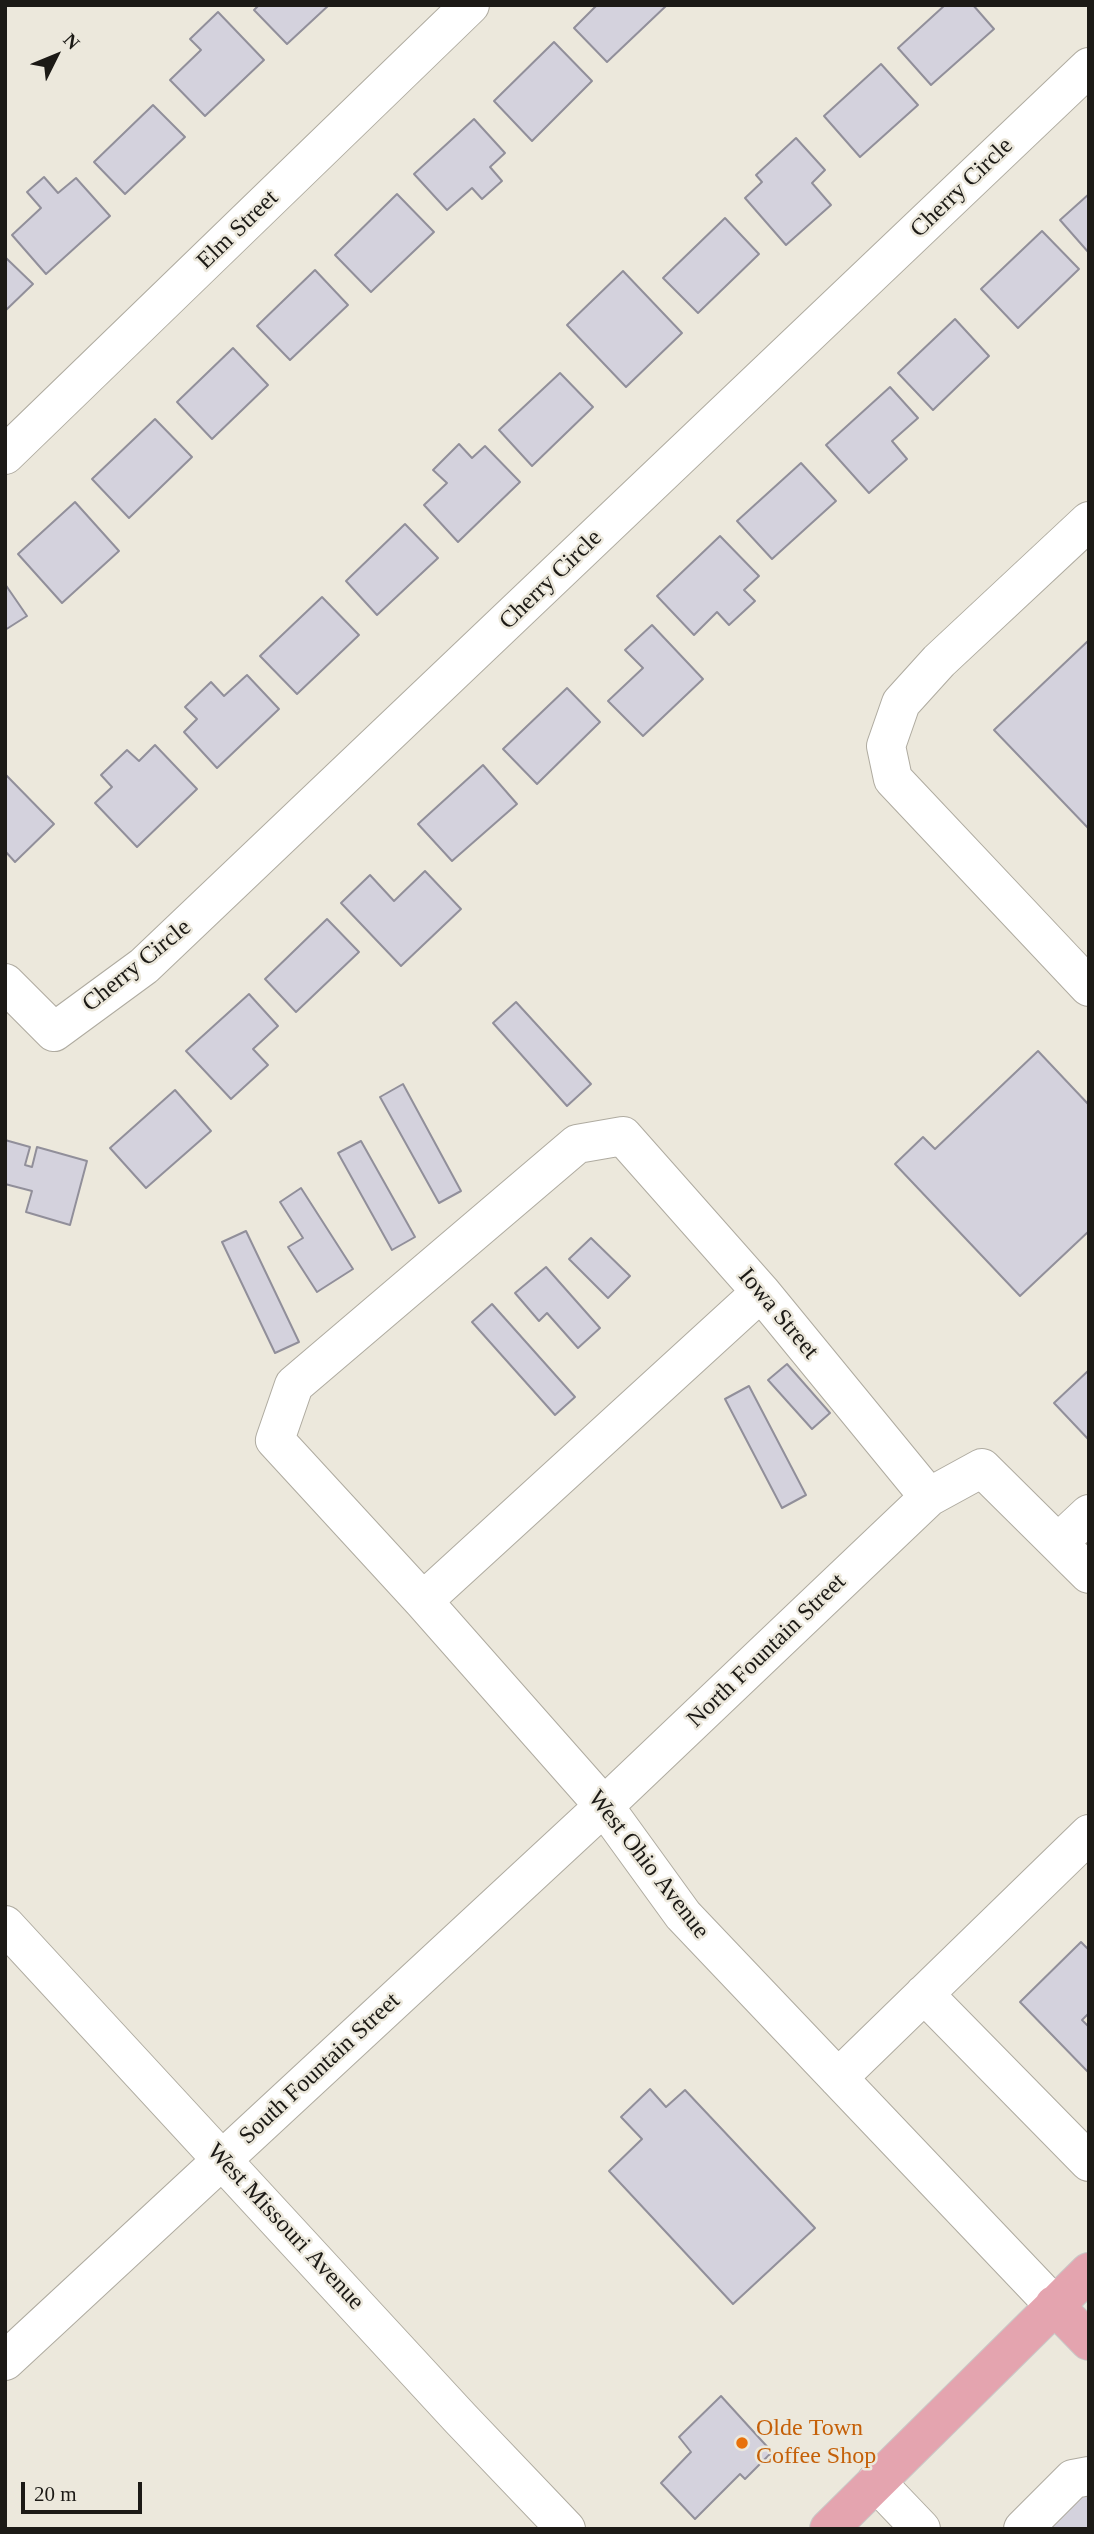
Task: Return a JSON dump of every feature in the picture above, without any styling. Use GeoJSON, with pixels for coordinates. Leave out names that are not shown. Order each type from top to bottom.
{"type":"FeatureCollection","features":[{"type":"Feature","properties":{"kind":"main road"},"geometry":{"type":"LineString","coordinates":[[829,2529],[1089,2272]]}},
{"type":"Feature","properties":{"kind":"main road","name":"West Ohio Avenue"},"geometry":{"type":"LineString","coordinates":[[1054,2305],[1089,2341]]}},
{"type":"Feature","properties":{"kind":"street","name":"Elm Street"},"geometry":{"type":"LineString","coordinates":[[5,455],[470,5]]}},
{"type":"Feature","properties":{"kind":"street","name":"Cherry Circle"},"geometry":{"type":"LineString","coordinates":[[5,983],[54,1032],[144,967],[1089,67]]}},
{"type":"Feature","properties":{"kind":"street"},"geometry":{"type":"LineString","coordinates":[[1089,521],[939,661],[901,703],[886,746],[892,779],[1089,987]]}},
{"type":"Feature","properties":{"kind":"street","name":"Iowa Street"},"geometry":{"type":"LineString","coordinates":[[275,1440],[294,1385],[577,1144],[623,1136],[761,1292],[929,1497]]}},
{"type":"Feature","properties":{"kind":"street"},"geometry":{"type":"LineString","coordinates":[[423,1601],[761,1292]]}},
{"type":"Feature","properties":{"kind":"street","name":"West Ohio Avenue"},"geometry":{"type":"LineString","coordinates":[[275,1440],[423,1601],[604,1806],[683,1915],[1054,2305]]}},
{"type":"Feature","properties":{"kind":"street","name":"North Fountain Street"},"geometry":{"type":"LineString","coordinates":[[604,1806],[929,1497],[982,1468],[1058,1543]]}},
{"type":"Feature","properties":{"kind":"street"},"geometry":{"type":"LineString","coordinates":[[1089,1514],[1058,1543],[1089,1574]]}},
{"type":"Feature","properties":{"kind":"street","name":"South Fountain Street"},"geometry":{"type":"LineString","coordinates":[[5,2361],[604,1806]]}},
{"type":"Feature","properties":{"kind":"street"},"geometry":{"type":"LineString","coordinates":[[838,2078],[924,1994],[1082,1854]]}},
{"type":"Feature","properties":{"kind":"street","name":"West Missouri Avenue"},"geometry":{"type":"LineString","coordinates":[[5,1925],[566,2529]]}},
{"type":"Feature","properties":{"kind":"street"},"geometry":{"type":"LineString","coordinates":[[924,1994],[1089,2162]]}},
{"type":"Feature","properties":{"kind":"street"},"geometry":{"type":"LineString","coordinates":[[1023,2529],[1073,2479],[1089,2476]]}},
{"type":"Feature","properties":{"kind":"street"},"geometry":{"type":"LineString","coordinates":[[876,2482],[921,2529]]}},
{"type":"Feature","properties":{"kind":"building"},"geometry":{"type":"Polygon","coordinates":[[[259,5],[329,5],[287,44],[254,10],[259,5]]]}},
{"type":"Feature","properties":{"kind":"building"},"geometry":{"type":"Polygon","coordinates":[[[597,5],[667,5],[607,62],[574,28],[597,5]]]}},
{"type":"Feature","properties":{"kind":"building"},"geometry":{"type":"Polygon","coordinates":[[[945,5],[973,5],[994,29],[931,85],[898,48],[945,5]]]}},
{"type":"Feature","properties":{"kind":"building"},"geometry":{"type":"Polygon","coordinates":[[[218,12],[264,60],[205,116],[170,80],[201,50],[190,39],[218,12]]]}},
{"type":"Feature","properties":{"kind":"building"},"geometry":{"type":"Polygon","coordinates":[[[554,42],[592,81],[532,141],[494,101],[554,42]]]}},
{"type":"Feature","properties":{"kind":"building"},"geometry":{"type":"Polygon","coordinates":[[[881,64],[918,105],[860,157],[824,116],[881,64]]]}},
{"type":"Feature","properties":{"kind":"building"},"geometry":{"type":"Polygon","coordinates":[[[153,105],[185,137],[125,194],[94,162],[153,105]]]}},
{"type":"Feature","properties":{"kind":"building"},"geometry":{"type":"Polygon","coordinates":[[[474,119],[505,153],[490,167],[502,181],[482,199],[472,188],[447,210],[414,174],[474,119]]]}},
{"type":"Feature","properties":{"kind":"building"},"geometry":{"type":"Polygon","coordinates":[[[796,138],[825,170],[812,183],[831,205],[786,245],[745,198],[762,182],[756,175],[796,138]]]}},
{"type":"Feature","properties":{"kind":"building"},"geometry":{"type":"Polygon","coordinates":[[[44,177],[58,193],[76,178],[110,216],[46,274],[12,235],[41,208],[27,192],[44,177]]]}},
{"type":"Feature","properties":{"kind":"building"},"geometry":{"type":"Polygon","coordinates":[[[397,194],[434,232],[371,292],[335,255],[397,194]]]}},
{"type":"Feature","properties":{"kind":"building"},"geometry":{"type":"Polygon","coordinates":[[[1089,194],[1089,253],[1060,220],[1089,194]]]}},
{"type":"Feature","properties":{"kind":"building"},"geometry":{"type":"Polygon","coordinates":[[[725,218],[759,254],[698,313],[663,278],[725,218]]]}},
{"type":"Feature","properties":{"kind":"building"},"geometry":{"type":"Polygon","coordinates":[[[1042,231],[1079,269],[1018,328],[981,289],[1042,231]]]}},
{"type":"Feature","properties":{"kind":"building"},"geometry":{"type":"Polygon","coordinates":[[[5,257],[33,284],[5,311],[5,257]]]}},
{"type":"Feature","properties":{"kind":"building"},"geometry":{"type":"Polygon","coordinates":[[[315,270],[348,305],[290,360],[257,326],[315,270]]]}},
{"type":"Feature","properties":{"kind":"building"},"geometry":{"type":"Polygon","coordinates":[[[623,271],[682,333],[626,387],[567,325],[623,271]]]}},
{"type":"Feature","properties":{"kind":"building"},"geometry":{"type":"Polygon","coordinates":[[[955,319],[989,356],[933,410],[898,373],[955,319]]]}},
{"type":"Feature","properties":{"kind":"building"},"geometry":{"type":"Polygon","coordinates":[[[233,348],[268,385],[212,439],[177,402],[233,348]]]}},
{"type":"Feature","properties":{"kind":"building"},"geometry":{"type":"Polygon","coordinates":[[[560,373],[593,407],[532,466],[499,430],[560,373]]]}},
{"type":"Feature","properties":{"kind":"building"},"geometry":{"type":"Polygon","coordinates":[[[890,387],[918,418],[892,441],[907,459],[869,493],[826,445],[890,387]]]}},
{"type":"Feature","properties":{"kind":"building"},"geometry":{"type":"Polygon","coordinates":[[[155,419],[192,457],[129,518],[92,479],[155,419]]]}},
{"type":"Feature","properties":{"kind":"building"},"geometry":{"type":"Polygon","coordinates":[[[459,444],[472,458],[485,446],[520,482],[458,542],[424,505],[447,483],[433,470],[459,444]]]}},
{"type":"Feature","properties":{"kind":"building"},"geometry":{"type":"Polygon","coordinates":[[[801,463],[836,501],[772,559],[737,521],[801,463]]]}},
{"type":"Feature","properties":{"kind":"building"},"geometry":{"type":"Polygon","coordinates":[[[75,502],[119,551],[62,603],[18,554],[75,502]]]}},
{"type":"Feature","properties":{"kind":"building"},"geometry":{"type":"Polygon","coordinates":[[[405,524],[438,558],[377,615],[346,581],[405,524]]]}},
{"type":"Feature","properties":{"kind":"building"},"geometry":{"type":"Polygon","coordinates":[[[720,536],[759,576],[744,590],[755,601],[729,625],[717,612],[694,635],[657,596],[720,536]]]}},
{"type":"Feature","properties":{"kind":"building"},"geometry":{"type":"Polygon","coordinates":[[[5,584],[27,616],[5,630],[5,584]]]}},
{"type":"Feature","properties":{"kind":"building"},"geometry":{"type":"Polygon","coordinates":[[[322,597],[359,635],[297,694],[260,656],[322,597]]]}},
{"type":"Feature","properties":{"kind":"building"},"geometry":{"type":"Polygon","coordinates":[[[652,625],[703,679],[643,736],[608,701],[643,668],[625,650],[652,625]]]}},
{"type":"Feature","properties":{"kind":"building"},"geometry":{"type":"Polygon","coordinates":[[[1089,640],[1089,829],[994,730],[1089,640]]]}},
{"type":"Feature","properties":{"kind":"building"},"geometry":{"type":"Polygon","coordinates":[[[247,675],[279,709],[217,768],[184,732],[197,719],[185,707],[211,682],[224,696],[247,675]]]}},
{"type":"Feature","properties":{"kind":"building"},"geometry":{"type":"Polygon","coordinates":[[[567,688],[600,722],[537,784],[503,749],[567,688]]]}},
{"type":"Feature","properties":{"kind":"building"},"geometry":{"type":"Polygon","coordinates":[[[155,745],[197,789],[137,847],[95,803],[112,787],[101,775],[127,750],[139,761],[155,745]]]}},
{"type":"Feature","properties":{"kind":"building"},"geometry":{"type":"Polygon","coordinates":[[[483,765],[517,804],[452,861],[418,824],[483,765]]]}},
{"type":"Feature","properties":{"kind":"building"},"geometry":{"type":"Polygon","coordinates":[[[5,774],[54,824],[15,862],[5,851],[5,774]]]}},
{"type":"Feature","properties":{"kind":"building"},"geometry":{"type":"Polygon","coordinates":[[[425,871],[461,909],[401,966],[341,903],[370,875],[394,901],[425,871]]]}},
{"type":"Feature","properties":{"kind":"building"},"geometry":{"type":"Polygon","coordinates":[[[327,919],[359,952],[296,1012],[265,979],[327,919]]]}},
{"type":"Feature","properties":{"kind":"building"},"geometry":{"type":"Polygon","coordinates":[[[249,994],[278,1026],[253,1049],[268,1065],[231,1099],[186,1051],[249,994]]]}},
{"type":"Feature","properties":{"kind":"building"},"geometry":{"type":"Polygon","coordinates":[[[516,1002],[591,1084],[567,1106],[493,1023],[516,1002]]]}},
{"type":"Feature","properties":{"kind":"building"},"geometry":{"type":"Polygon","coordinates":[[[1038,1051],[1089,1105],[1089,1231],[1020,1296],[895,1164],[923,1137],[935,1149],[1038,1051]]]}},
{"type":"Feature","properties":{"kind":"building"},"geometry":{"type":"Polygon","coordinates":[[[403,1084],[461,1191],[439,1203],[380,1097],[403,1084]]]}},
{"type":"Feature","properties":{"kind":"building"},"geometry":{"type":"Polygon","coordinates":[[[175,1090],[211,1131],[146,1188],[110,1148],[175,1090]]]}},
{"type":"Feature","properties":{"kind":"building"},"geometry":{"type":"Polygon","coordinates":[[[5,1140],[30,1147],[25,1165],[32,1167],[37,1147],[87,1161],[70,1225],[26,1212],[32,1191],[5,1184],[5,1140]]]}},
{"type":"Feature","properties":{"kind":"building"},"geometry":{"type":"Polygon","coordinates":[[[361,1141],[415,1237],[392,1250],[338,1153],[361,1141]]]}},
{"type":"Feature","properties":{"kind":"building"},"geometry":{"type":"Polygon","coordinates":[[[301,1188],[353,1269],[317,1292],[288,1247],[303,1238],[280,1202],[301,1188]]]}},
{"type":"Feature","properties":{"kind":"building"},"geometry":{"type":"Polygon","coordinates":[[[246,1231],[299,1342],[275,1353],[222,1242],[246,1231]]]}},
{"type":"Feature","properties":{"kind":"building"},"geometry":{"type":"Polygon","coordinates":[[[591,1238],[630,1276],[608,1298],[569,1259],[591,1238]]]}},
{"type":"Feature","properties":{"kind":"building"},"geometry":{"type":"Polygon","coordinates":[[[546,1267],[600,1328],[578,1348],[547,1313],[539,1321],[515,1293],[546,1267]]]}},
{"type":"Feature","properties":{"kind":"building"},"geometry":{"type":"Polygon","coordinates":[[[492,1304],[575,1397],[555,1415],[472,1322],[492,1304]]]}},
{"type":"Feature","properties":{"kind":"building"},"geometry":{"type":"Polygon","coordinates":[[[787,1364],[830,1413],[812,1429],[768,1380],[787,1364]]]}},
{"type":"Feature","properties":{"kind":"building"},"geometry":{"type":"Polygon","coordinates":[[[1089,1370],[1089,1440],[1054,1403],[1089,1370]]]}},
{"type":"Feature","properties":{"kind":"building"},"geometry":{"type":"Polygon","coordinates":[[[749,1386],[806,1495],[782,1508],[725,1399],[749,1386]]]}},
{"type":"Feature","properties":{"kind":"building"},"geometry":{"type":"Polygon","coordinates":[[[1081,1942],[1089,1950],[1089,2013],[1082,2020],[1089,2027],[1089,2073],[1020,2002],[1081,1942]]]}},
{"type":"Feature","properties":{"kind":"building"},"geometry":{"type":"Polygon","coordinates":[[[650,2089],[666,2107],[685,2090],[815,2228],[733,2304],[609,2171],[642,2139],[621,2117],[650,2089]]]}},
{"type":"Feature","properties":{"kind":"building"},"geometry":{"type":"Polygon","coordinates":[[[721,2396],[772,2452],[745,2479],[740,2474],[695,2519],[661,2483],[691,2452],[679,2437],[721,2396]]]}},
{"type":"Feature","properties":{"kind":"building"},"geometry":{"type":"Polygon","coordinates":[[[1089,2484],[1089,2529],[1043,2529],[1089,2484]]]}},
{"type":"Feature","properties":{"kind":"place","name":"Olde Town Coffee Shop"},"geometry":{"type":"Point","coordinates":[742,2443]}}]}
